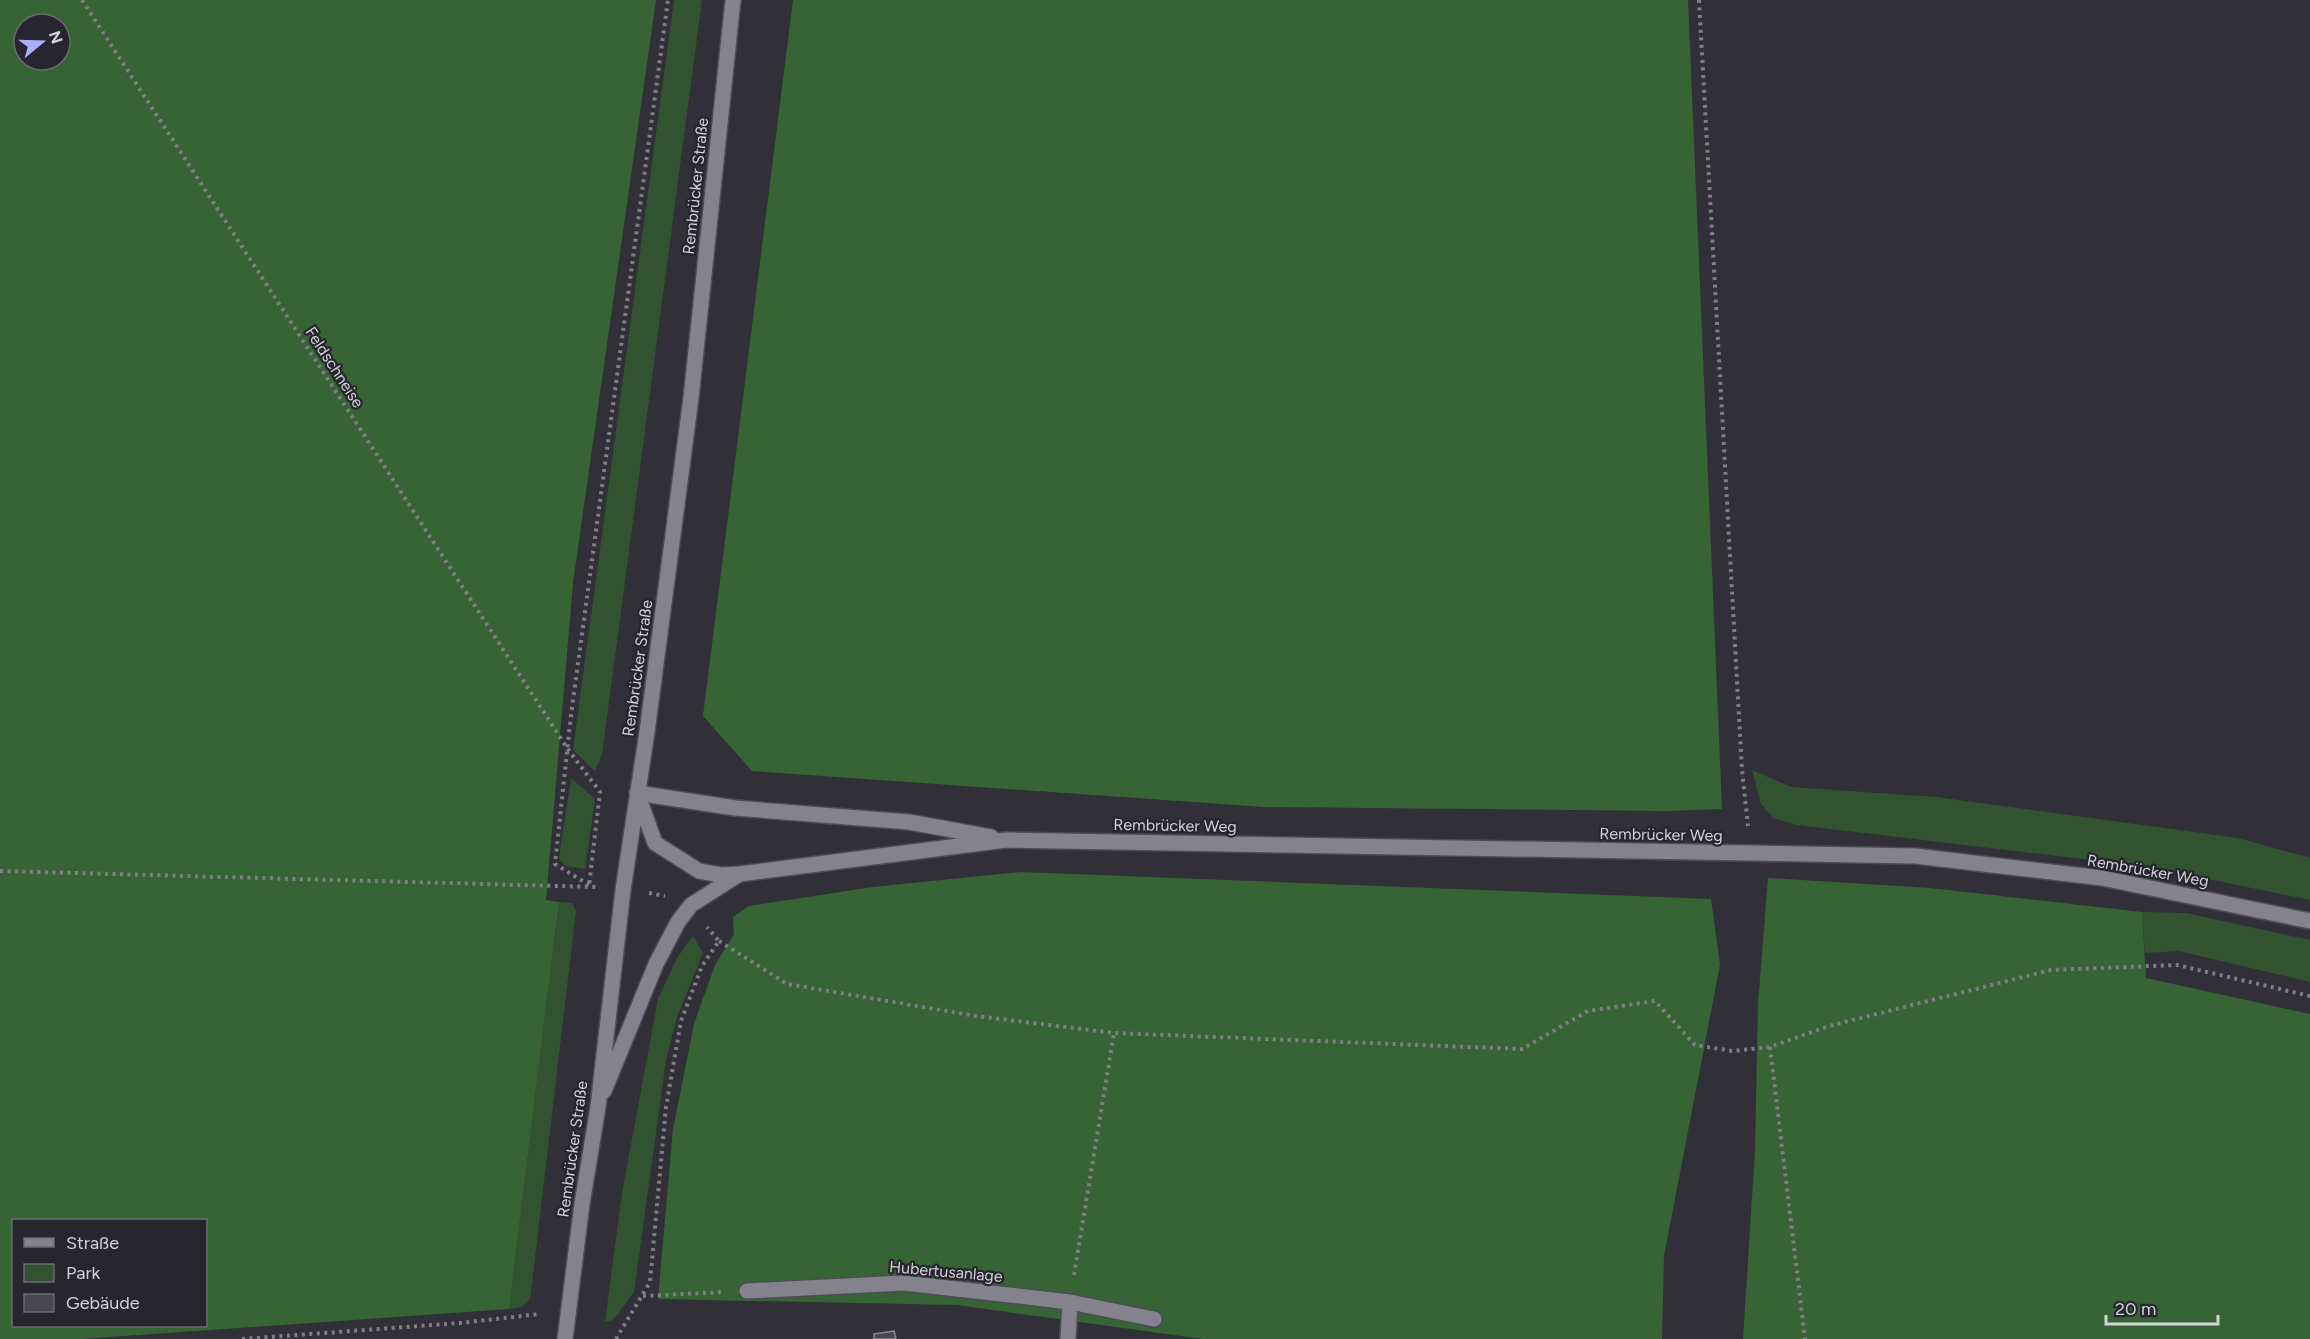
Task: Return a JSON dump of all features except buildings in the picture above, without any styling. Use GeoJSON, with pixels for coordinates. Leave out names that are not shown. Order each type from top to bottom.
{"type":"FeatureCollection","features":[{"type":"Feature","properties":{"kind":"street","name":"Rembrücker Straße"},"geometry":{"type":"LineString","coordinates":[[565,1339],[582,1204],[598,1107],[623,890],[647,732],[691,398],[733,0]]}},
{"type":"Feature","properties":{"kind":"street","name":"Rembrücker Weg"},"geometry":{"type":"LineString","coordinates":[[1006,840],[909,822],[735,808],[637,794],[655,843],[699,871],[721,875],[1006,840],[1916,856],[2102,878],[2310,921]]}},
{"type":"Feature","properties":{"kind":"street"},"geometry":{"type":"LineString","coordinates":[[598,1107],[656,964],[678,921],[691,905],[739,874]]}},
{"type":"Feature","properties":{"kind":"street","name":"Hubertusanlage"},"geometry":{"type":"LineString","coordinates":[[747,1291],[904,1282],[1070,1302],[1154,1319]]}},
{"type":"Feature","properties":{"kind":"street"},"geometry":{"type":"LineString","coordinates":[[1068,1339],[1070,1302]]}},
{"type":"Feature","properties":{"kind":"path","name":"Feldschneise"},"geometry":{"type":"LineString","coordinates":[[82,0],[567,748],[600,792],[589,886]]}},
{"type":"Feature","properties":{"kind":"path"},"geometry":{"type":"LineString","coordinates":[[589,886],[555,864],[567,748],[668,0]]}},
{"type":"Feature","properties":{"kind":"path"},"geometry":{"type":"LineString","coordinates":[[1699,0],[1742,770],[1751,853]]}},
{"type":"Feature","properties":{"kind":"path"},"geometry":{"type":"LineString","coordinates":[[0,871],[589,886]]}},
{"type":"Feature","properties":{"kind":"path"},"geometry":{"type":"LineString","coordinates":[[623,890],[681,898],[691,905],[719,941],[787,984],[965,1014],[1114,1033],[1522,1049],[1588,1011],[1655,1001],[1695,1045],[1732,1050],[1770,1047],[1829,1026],[2051,970],[2177,965],[2310,996]]}},
{"type":"Feature","properties":{"kind":"path"},"geometry":{"type":"LineString","coordinates":[[616,1339],[650,1282],[666,1107],[681,1021],[702,966],[719,941]]}},
{"type":"Feature","properties":{"kind":"path"},"geometry":{"type":"LineString","coordinates":[[1070,1302],[1114,1033]]}},
{"type":"Feature","properties":{"kind":"path"},"geometry":{"type":"LineString","coordinates":[[1770,1047],[1805,1339]]}},
{"type":"Feature","properties":{"kind":"path"},"geometry":{"type":"LineString","coordinates":[[642,1296],[747,1291]]}},
{"type":"Feature","properties":{"kind":"path"},"geometry":{"type":"LineString","coordinates":[[242,1339],[460,1323],[569,1311]]}},
{"type":"Feature","properties":{"kind":"green space"},"geometry":{"type":"Polygon","coordinates":[[[0,0],[656,0],[573,583],[546,900],[559,902],[509,1309],[82,1339],[0,1339],[0,0]]]}},
{"type":"Feature","properties":{"kind":"green space"},"geometry":{"type":"Polygon","coordinates":[[[674,0],[702,0],[602,755],[595,771],[573,750],[674,0]]]}},
{"type":"Feature","properties":{"kind":"green space"},"geometry":{"type":"Polygon","coordinates":[[[793,0],[1688,0],[1722,809],[1668,811],[1264,807],[752,771],[703,716],[793,0]]]}},
{"type":"Feature","properties":{"kind":"green space"},"geometry":{"type":"Polygon","coordinates":[[[1752,770],[1791,787],[1936,797],[2238,838],[2310,858],[2310,900],[2150,867],[1797,825],[1773,818],[1761,804],[1752,770]]]}},
{"type":"Feature","properties":{"kind":"green space"},"geometry":{"type":"Polygon","coordinates":[[[571,778],[595,799],[585,869],[565,866],[559,858],[571,778]]]}},
{"type":"Feature","properties":{"kind":"green space"},"geometry":{"type":"Polygon","coordinates":[[[1021,872],[1711,899],[1720,965],[1664,1256],[1662,1339],[1203,1339],[957,1305],[658,1299],[673,1129],[694,1024],[715,965],[734,934],[733,917],[749,906],[873,887],[1021,872]]]}},
{"type":"Feature","properties":{"kind":"green space"},"geometry":{"type":"Polygon","coordinates":[[[1768,878],[1930,888],[2142,912],[2146,978],[2310,1014],[2310,1339],[1743,1339],[1755,1151],[1758,1004],[1768,878]]]}},
{"type":"Feature","properties":{"kind":"green space"},"geometry":{"type":"Polygon","coordinates":[[[559,902],[572,903],[576,911],[530,1300],[521,1307],[509,1309],[559,902]]]}},
{"type":"Feature","properties":{"kind":"green space"},"geometry":{"type":"Polygon","coordinates":[[[2142,912],[2186,913],[2310,940],[2310,982],[2179,951],[2145,953],[2142,912]]]}},
{"type":"Feature","properties":{"kind":"green space"},"geometry":{"type":"Polygon","coordinates":[[[693,936],[703,953],[677,1017],[666,1060],[634,1292],[613,1320],[605,1322],[622,1193],[658,999],[677,958],[693,936]]]}}]}
